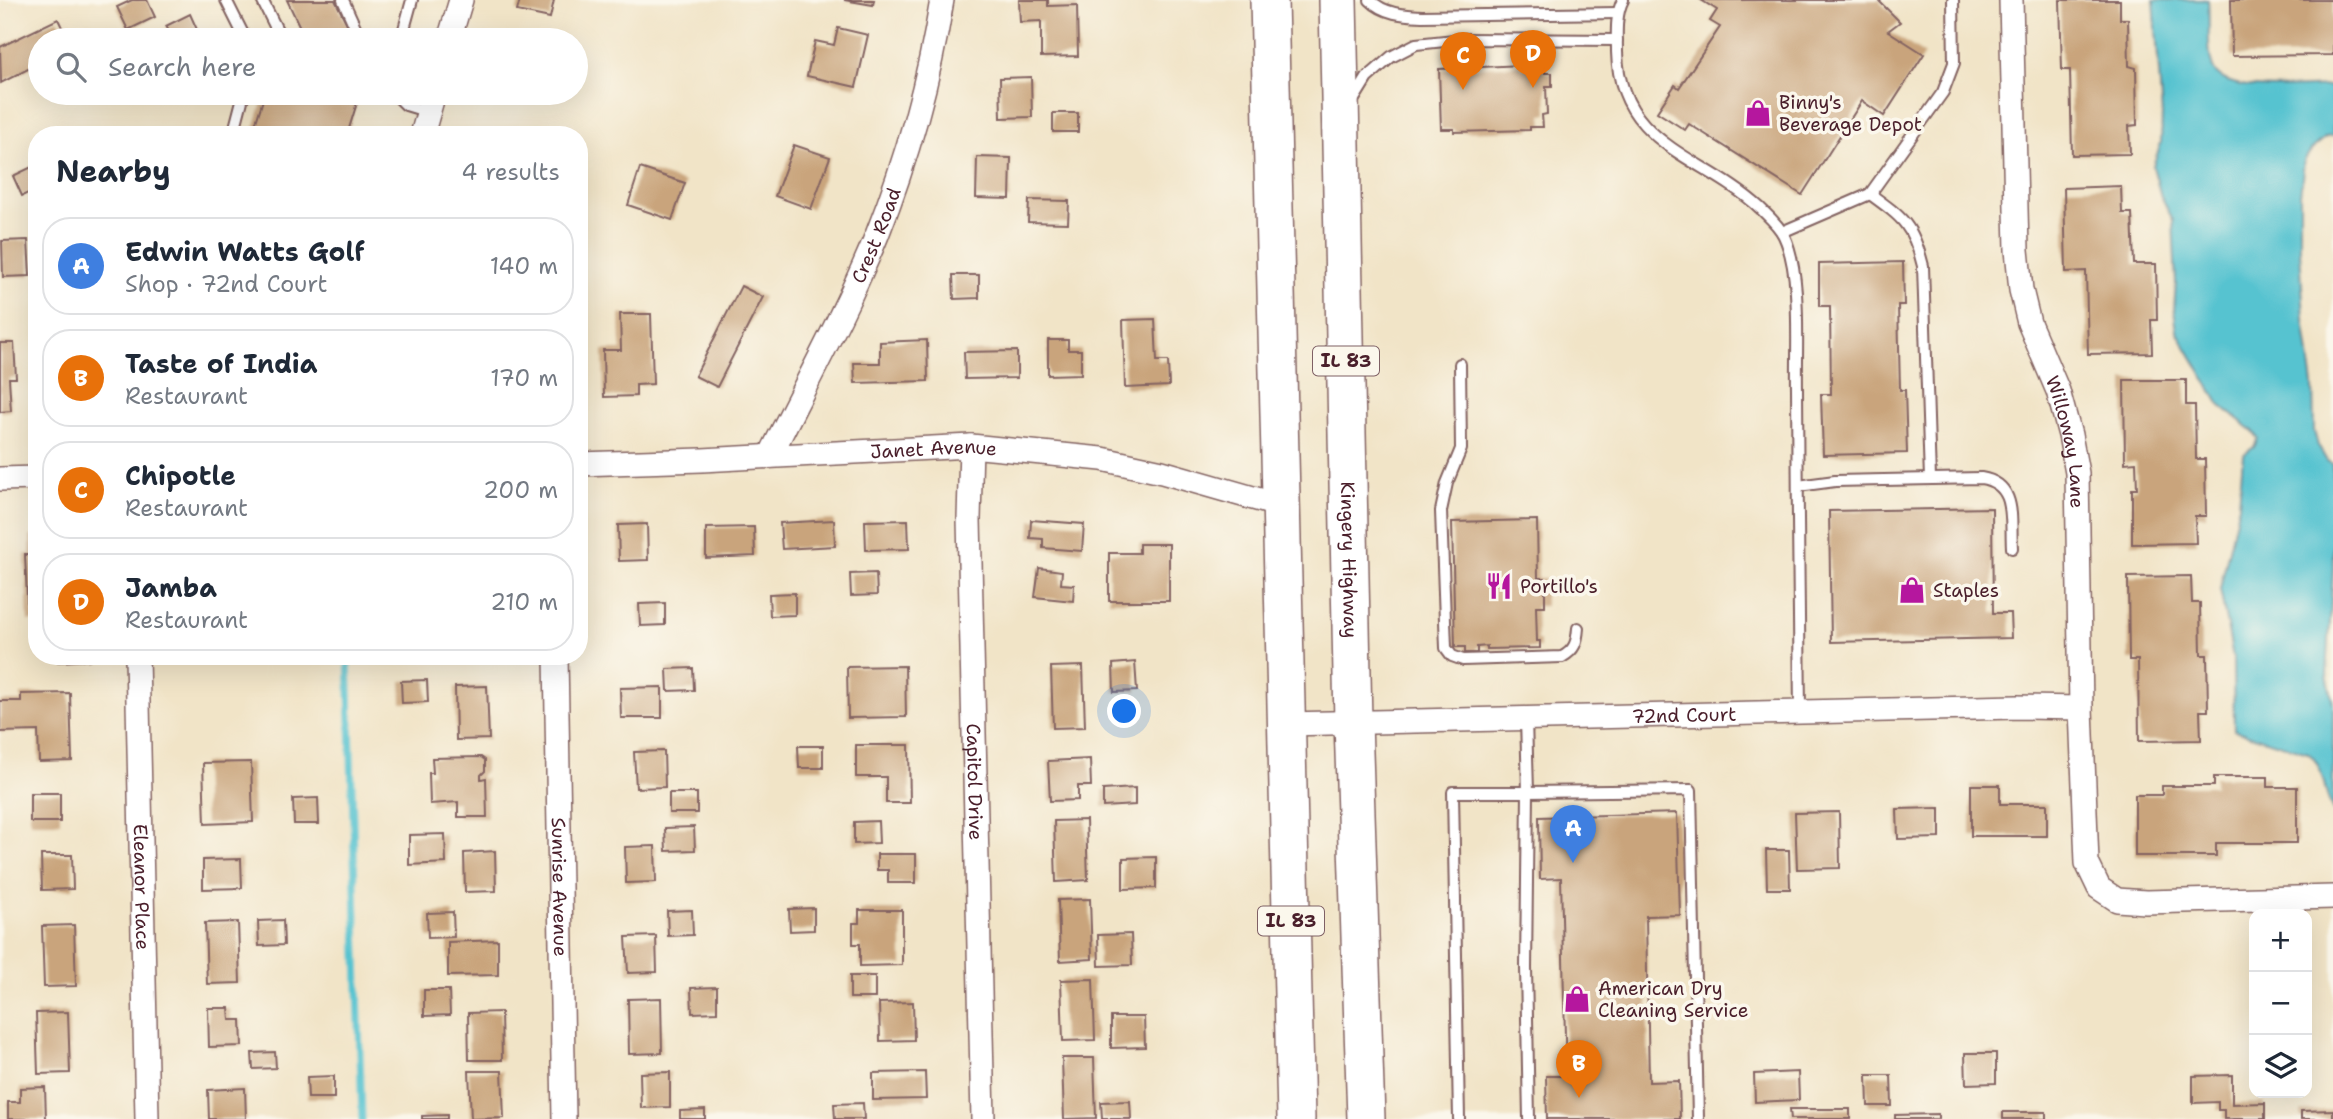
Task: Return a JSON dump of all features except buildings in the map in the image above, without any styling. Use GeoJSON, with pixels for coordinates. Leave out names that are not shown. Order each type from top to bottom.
{"type":"FeatureCollection","features":[{"type":"Feature","properties":{"kind":"highway","name":"IL 83"},"geometry":{"type":"LineString","coordinates":[[1269,0],[1296,1119]]}},
{"type":"Feature","properties":{"kind":"highway","name":"Kingery Highway"},"geometry":{"type":"LineString","coordinates":[[1338,0],[1353,722],[1366,1119]]}},
{"type":"Feature","properties":{"kind":"street"},"geometry":{"type":"LineString","coordinates":[[453,28],[461,0]]}},
{"type":"Feature","properties":{"kind":"street","name":"Crest Road"},"geometry":{"type":"LineString","coordinates":[[770,456],[853,290],[892,196],[924,91],[943,0]]}},
{"type":"Feature","properties":{"kind":"street","name":"Willoway Lane"},"geometry":{"type":"LineString","coordinates":[[2011,0],[2017,250],[2021,290],[2029,323],[2058,391],[2077,473],[2087,863],[2099,888],[2117,900],[2146,902],[2333,897]]}},
{"type":"Feature","properties":{"kind":"street"},"geometry":{"type":"LineString","coordinates":[[425,126],[431,105]]}},
{"type":"Feature","properties":{"kind":"street","name":"Janet Avenue"},"geometry":{"type":"LineString","coordinates":[[588,464],[971,446],[1102,459],[1162,472],[1281,506]]}},
{"type":"Feature","properties":{"kind":"street","name":"Capitol Drive"},"geometry":{"type":"LineString","coordinates":[[971,446],[969,533],[983,1119]]}},
{"type":"Feature","properties":{"kind":"street"},"geometry":{"type":"LineString","coordinates":[[0,479],[28,478]]}},
{"type":"Feature","properties":{"kind":"street","name":"Eleanor Place"},"geometry":{"type":"LineString","coordinates":[[137,665],[147,1119]]}},
{"type":"Feature","properties":{"kind":"street","name":"Sunrise Avenue"},"geometry":{"type":"LineString","coordinates":[[556,665],[564,1119]]}},
{"type":"Feature","properties":{"kind":"street","name":"72nd Court"},"geometry":{"type":"LineString","coordinates":[[1287,724],[2017,707],[2081,708]]}},
{"type":"Feature","properties":{"kind":"lane"},"geometry":{"type":"LineString","coordinates":[[226,0],[240,28]]}},
{"type":"Feature","properties":{"kind":"lane"},"geometry":{"type":"LineString","coordinates":[[262,0],[276,28]]}},
{"type":"Feature","properties":{"kind":"lane"},"geometry":{"type":"LineString","coordinates":[[343,0],[356,28]]}},
{"type":"Feature","properties":{"kind":"lane"},"geometry":{"type":"LineString","coordinates":[[404,28],[412,0]]}},
{"type":"Feature","properties":{"kind":"lane"},"geometry":{"type":"LineString","coordinates":[[1370,0],[1377,7],[1396,14],[1422,16],[1618,13]]}},
{"type":"Feature","properties":{"kind":"lane"},"geometry":{"type":"LineString","coordinates":[[1622,0],[1618,13],[1619,76],[1625,97],[1646,129],[1691,162],[1753,201],[1782,232],[1791,253],[1794,270],[1800,714]]}},
{"type":"Feature","properties":{"kind":"lane"},"geometry":{"type":"LineString","coordinates":[[1782,232],[1870,194],[1943,92],[1954,63],[1953,0]]}},
{"type":"Feature","properties":{"kind":"lane"},"geometry":{"type":"LineString","coordinates":[[1341,121],[1367,78],[1391,57],[1416,44],[1464,39],[1617,40]]}},
{"type":"Feature","properties":{"kind":"lane"},"geometry":{"type":"LineString","coordinates":[[235,126],[241,105]]}},
{"type":"Feature","properties":{"kind":"lane"},"geometry":{"type":"LineString","coordinates":[[1870,194],[1900,216],[1918,246],[1923,266],[1930,479]]}},
{"type":"Feature","properties":{"kind":"lane"},"geometry":{"type":"LineString","coordinates":[[1460,364],[1461,449],[1447,483],[1441,511],[1446,649],[1452,656],[1463,660],[1562,657],[1572,652],[1577,642],[1578,628]]}},
{"type":"Feature","properties":{"kind":"lane"},"geometry":{"type":"LineString","coordinates":[[1798,486],[1835,481],[1993,480],[2004,488],[2009,498],[2012,548]]}},
{"type":"Feature","properties":{"kind":"lane"},"geometry":{"type":"LineString","coordinates":[[1525,718],[1528,792],[1526,968],[1529,1119]]}},
{"type":"Feature","properties":{"kind":"lane"},"geometry":{"type":"LineString","coordinates":[[1459,1119],[1453,792],[1691,790],[1699,1119]]}},
{"type":"Feature","properties":{"kind":"water"},"geometry":{"type":"Polygon","coordinates":[[[2154,0],[2208,0],[2210,55],[2214,70],[2222,78],[2235,83],[2269,88],[2333,86],[2333,136],[2326,137],[2311,150],[2304,161],[2300,195],[2300,250],[2304,319],[2313,385],[2314,431],[2318,446],[2327,461],[2333,464],[2333,569],[2327,675],[2333,704],[2333,811],[2318,765],[2308,753],[2234,730],[2233,657],[2220,589],[2239,505],[2243,455],[2254,447],[2258,438],[2220,405],[2177,331],[2174,310],[2176,283],[2173,220],[2161,197],[2153,166],[2161,143],[2162,115],[2154,0]]]}},
{"type":"Feature","properties":{"kind":"waterway"},"geometry":{"type":"LineString","coordinates":[[348,665],[362,1119]]}},
{"type":"Feature","properties":{"kind":"place","name":"Jamba"},"geometry":{"type":"Point","coordinates":[1533,88]}},
{"type":"Feature","properties":{"kind":"place","name":"Chipotle"},"geometry":{"type":"Point","coordinates":[1463,90]}},
{"type":"Feature","properties":{"kind":"place","name":"Binny's Beverage Depot"},"geometry":{"type":"Point","coordinates":[1758,113]}},
{"type":"Feature","properties":{"kind":"place","name":"Portillo's"},"geometry":{"type":"Point","coordinates":[1499,586]}},
{"type":"Feature","properties":{"kind":"place","name":"Staples"},"geometry":{"type":"Point","coordinates":[1912,590]}},
{"type":"Feature","properties":{"kind":"place","name":"Edwin Watts Golf"},"geometry":{"type":"Point","coordinates":[1573,863]}},
{"type":"Feature","properties":{"kind":"place","name":"American Dry Cleaning Service"},"geometry":{"type":"Point","coordinates":[1577,999]}},
{"type":"Feature","properties":{"kind":"place","name":"Taste of India"},"geometry":{"type":"Point","coordinates":[1579,1098]}}]}
